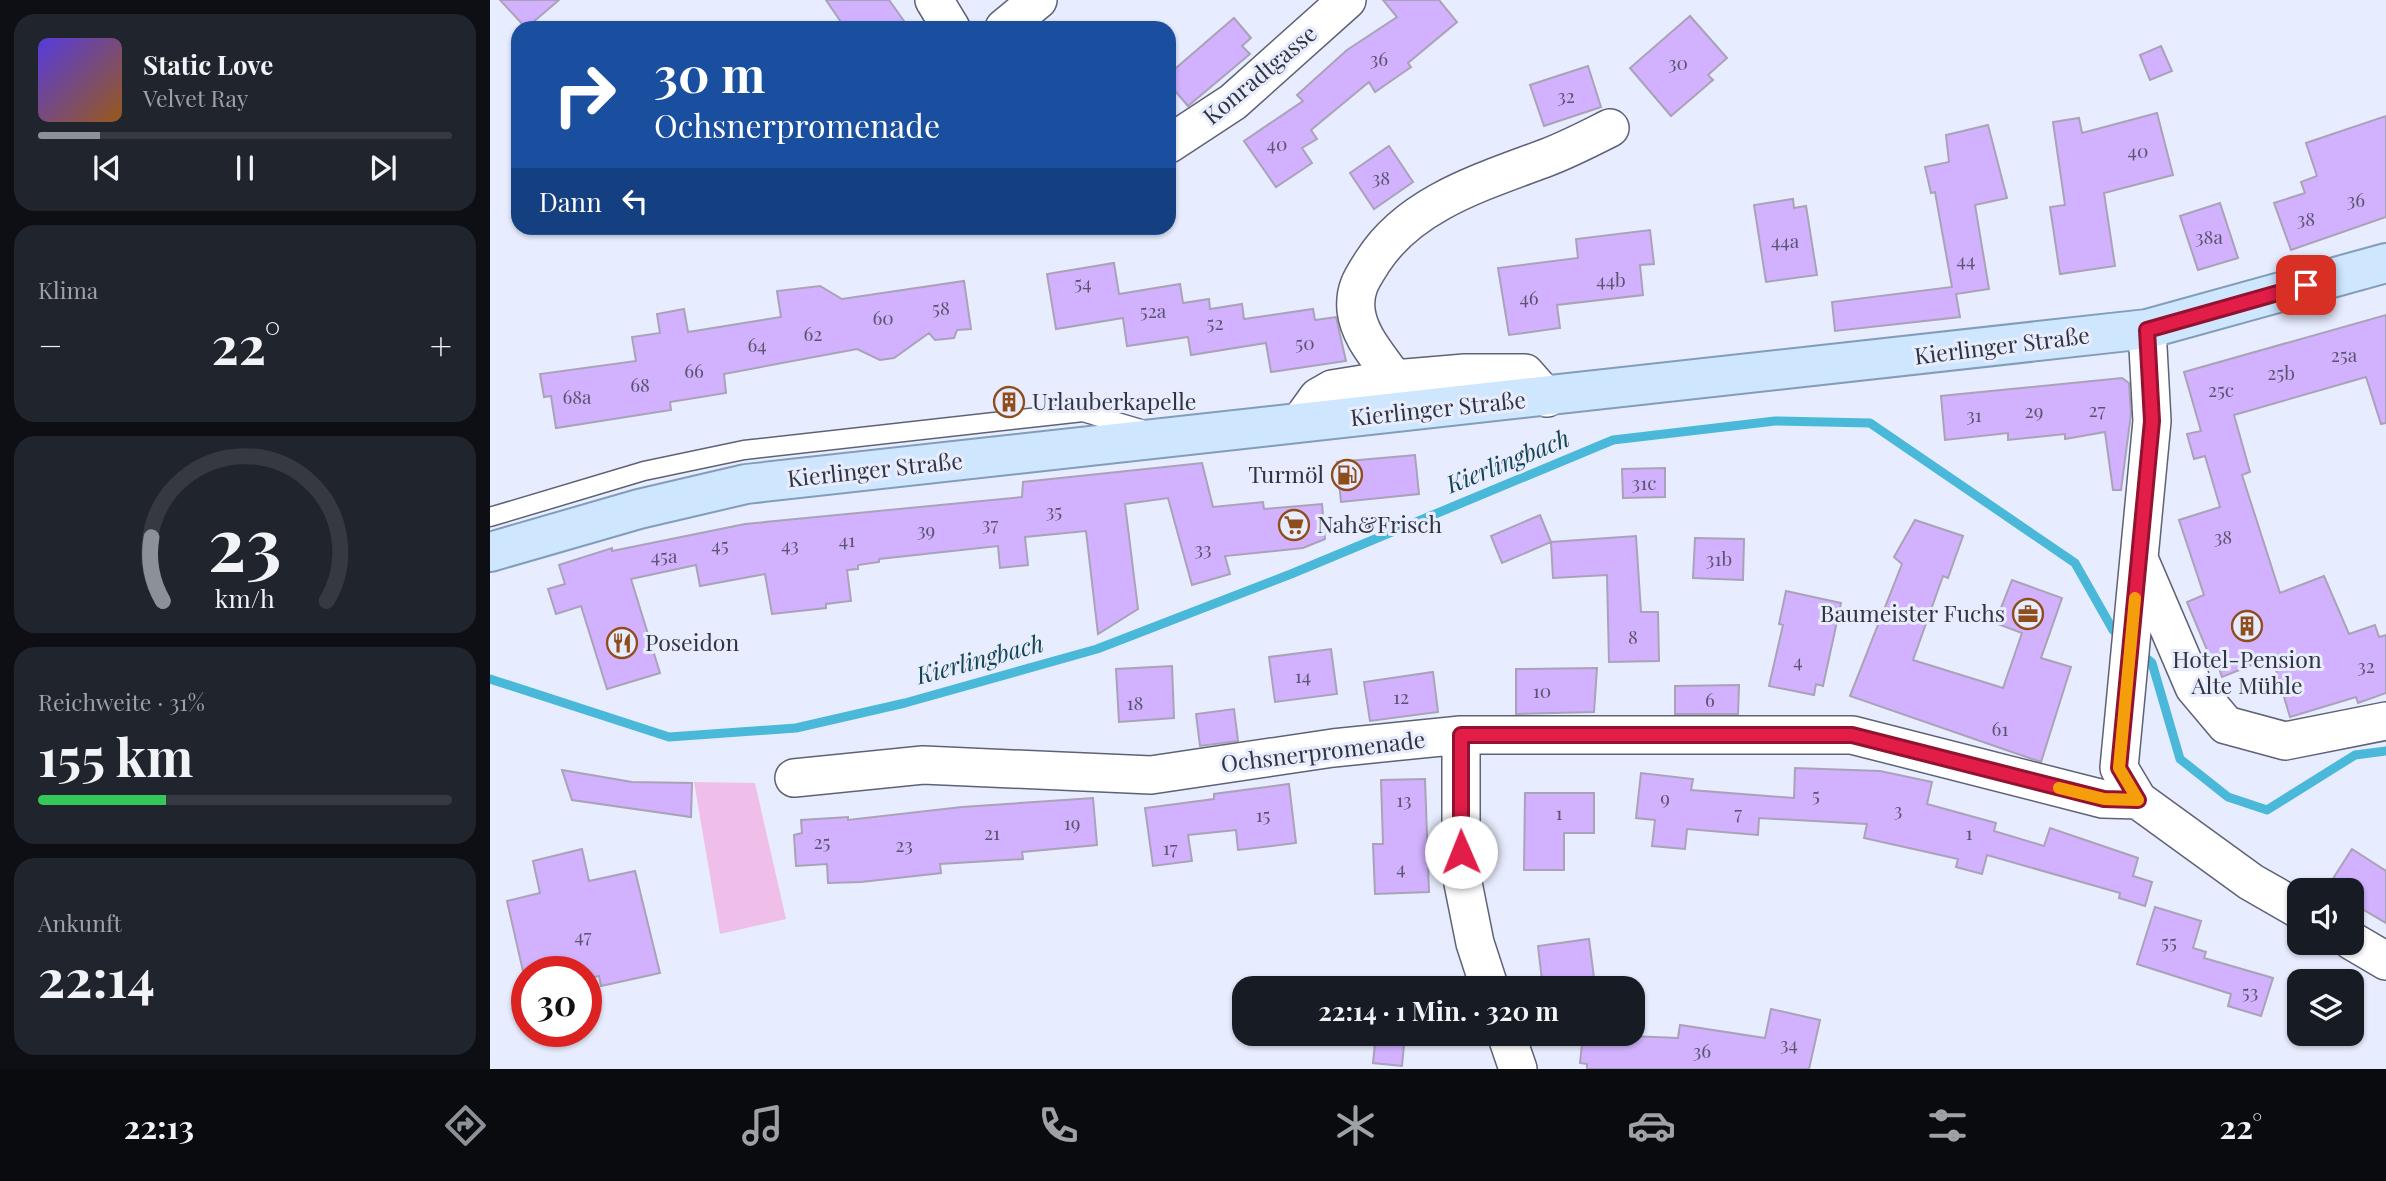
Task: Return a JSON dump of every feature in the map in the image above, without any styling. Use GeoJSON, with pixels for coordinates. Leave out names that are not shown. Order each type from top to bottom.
{"type":"FeatureCollection","features":[{"type":"Feature","properties":{"kind":"main road","name":"Kierlinger Straße"},"geometry":{"type":"LineString","coordinates":[[490,552],[639,509],[746,484],[2147,330],[2386,262]]}},
{"type":"Feature","properties":{"kind":"street"},"geometry":{"type":"LineString","coordinates":[[934,0],[947,21]]}},
{"type":"Feature","properties":{"kind":"street"},"geometry":{"type":"LineString","coordinates":[[1012,21],[1038,0]]}},
{"type":"Feature","properties":{"kind":"street","name":"Konradtgasse"},"geometry":{"type":"LineString","coordinates":[[1176,139],[1234,102],[1347,0]]}},
{"type":"Feature","properties":{"kind":"street"},"geometry":{"type":"LineString","coordinates":[[1394,379],[1363,334],[1356,310],[1357,285],[1385,242],[1417,216],[1477,183],[1550,156],[1610,128]]}},
{"type":"Feature","properties":{"kind":"street"},"geometry":{"type":"LineString","coordinates":[[2147,330],[2152,421],[2119,768],[2138,800],[2251,882],[2287,903]]}},
{"type":"Feature","properties":{"kind":"street"},"geometry":{"type":"LineString","coordinates":[[1300,422],[1318,397],[1332,389],[1394,379],[1465,373],[1525,373],[1547,398]]}},
{"type":"Feature","properties":{"kind":"street"},"geometry":{"type":"LineString","coordinates":[[2140,560],[2194,687],[2226,725],[2285,741],[2386,721]]}},
{"type":"Feature","properties":{"kind":"street"},"geometry":{"type":"LineString","coordinates":[[1461,735],[1461,873],[1475,943],[1486,976]]}},
{"type":"Feature","properties":{"kind":"street","name":"Ochsnerpromenade"},"geometry":{"type":"LineString","coordinates":[[794,778],[923,765],[1152,775],[1333,748],[1461,735],[1852,735],[2104,799],[2138,800]]}},
{"type":"Feature","properties":{"kind":"street"},"geometry":{"type":"LineString","coordinates":[[2364,948],[2386,961]]}},
{"type":"Feature","properties":{"kind":"street"},"geometry":{"type":"LineString","coordinates":[[1510,1046],[1518,1069]]}},
{"type":"Feature","properties":{"kind":"lane"},"geometry":{"type":"LineString","coordinates":[[490,517],[644,471],[744,450],[1083,412],[1164,436]]}},
{"type":"Feature","properties":{"kind":"shaded area"},"geometry":{"type":"Polygon","coordinates":[[[694,782],[755,783],[786,919],[720,934],[694,782]]]}},
{"type":"Feature","properties":{"kind":"building"},"geometry":{"type":"Polygon","coordinates":[[[500,0],[559,0],[534,21],[520,21],[500,0]]]}},
{"type":"Feature","properties":{"kind":"building"},"geometry":{"type":"Polygon","coordinates":[[[826,0],[889,0],[904,21],[840,21],[826,0]]]}},
{"type":"Feature","properties":{"kind":"building"},"geometry":{"type":"Polygon","coordinates":[[[1383,0],[1439,0],[1457,22],[1408,63],[1411,67],[1375,92],[1369,82],[1311,130],[1317,139],[1302,148],[1312,163],[1276,187],[1244,141],[1303,101],[1297,95],[1347,50],[1397,17],[1383,0]]]}},
{"type":"Feature","properties":{"kind":"building"},"geometry":{"type":"Polygon","coordinates":[[[1690,16],[1727,58],[1708,75],[1713,80],[1671,116],[1630,68],[1690,16]]]}},
{"type":"Feature","properties":{"kind":"building"},"geometry":{"type":"Polygon","coordinates":[[[1234,18],[1251,38],[1242,46],[1250,54],[1188,106],[1176,92],[1176,68],[1234,18]]]}},
{"type":"Feature","properties":{"kind":"building"},"geometry":{"type":"Polygon","coordinates":[[[2161,46],[2172,71],[2150,80],[2140,55],[2161,46]]]}},
{"type":"Feature","properties":{"kind":"building"},"geometry":{"type":"Polygon","coordinates":[[[1588,66],[1601,107],[1544,126],[1530,85],[1588,66]]]}},
{"type":"Feature","properties":{"kind":"building"},"geometry":{"type":"Polygon","coordinates":[[[2157,113],[2173,175],[2104,193],[2115,266],[2060,274],[2050,207],[2065,205],[2053,122],[2079,118],[2082,133],[2157,113]]]}},
{"type":"Feature","properties":{"kind":"building"},"geometry":{"type":"Polygon","coordinates":[[[2386,116],[2386,217],[2291,250],[2274,203],[2305,193],[2301,182],[2317,176],[2306,143],[2386,116]]]}},
{"type":"Feature","properties":{"kind":"building"},"geometry":{"type":"Polygon","coordinates":[[[1988,125],[2007,198],[1975,205],[1989,289],[1956,294],[1960,317],[1835,331],[1832,302],[1952,287],[1935,192],[1931,193],[1925,167],[1949,162],[1946,135],[1988,125]]]}},
{"type":"Feature","properties":{"kind":"building"},"geometry":{"type":"Polygon","coordinates":[[[1389,146],[1413,182],[1374,209],[1350,173],[1389,146]]]}},
{"type":"Feature","properties":{"kind":"building"},"geometry":{"type":"Polygon","coordinates":[[[1793,199],[1794,208],[1806,206],[1817,275],[1766,282],[1754,205],[1793,199]]]}},
{"type":"Feature","properties":{"kind":"building"},"geometry":{"type":"Polygon","coordinates":[[[2220,203],[2238,258],[2198,270],[2180,216],[2220,203]]]}},
{"type":"Feature","properties":{"kind":"building"},"geometry":{"type":"Polygon","coordinates":[[[1650,230],[1654,264],[1640,265],[1643,295],[1557,305],[1560,328],[1509,335],[1498,268],[1578,258],[1576,239],[1650,230]]]}},
{"type":"Feature","properties":{"kind":"building"},"geometry":{"type":"Polygon","coordinates":[[[1114,263],[1119,294],[1180,284],[1183,303],[1209,299],[1210,309],[1242,304],[1244,319],[1313,309],[1315,320],[1336,317],[1346,361],[1271,372],[1266,343],[1191,355],[1188,337],[1127,346],[1123,318],[1056,329],[1047,274],[1114,263]]]}},
{"type":"Feature","properties":{"kind":"building"},"geometry":{"type":"Polygon","coordinates":[[[964,281],[971,329],[957,330],[954,338],[935,340],[929,333],[894,358],[880,360],[857,349],[724,374],[726,393],[670,402],[671,410],[556,428],[551,396],[544,397],[540,374],[636,361],[632,337],[660,333],[657,314],[684,309],[688,332],[781,317],[777,291],[820,286],[842,299],[964,281]]]}},
{"type":"Feature","properties":{"kind":"building"},"geometry":{"type":"Polygon","coordinates":[[[2386,315],[2386,423],[2381,424],[2366,377],[2234,415],[2250,472],[2242,475],[2280,593],[2324,576],[2349,634],[2375,625],[2379,637],[2386,635],[2386,693],[2358,703],[2356,697],[2290,717],[2272,657],[2222,677],[2216,660],[2212,662],[2187,602],[2204,595],[2179,520],[2220,507],[2205,456],[2194,459],[2187,434],[2201,431],[2184,372],[2386,315]]]}},
{"type":"Feature","properties":{"kind":"building"},"geometry":{"type":"Polygon","coordinates":[[[2122,378],[2129,383],[2131,414],[2121,490],[2113,490],[2105,432],[2065,439],[2065,434],[2008,440],[2008,433],[1945,440],[1941,396],[2122,378]]]}},
{"type":"Feature","properties":{"kind":"building"},"geometry":{"type":"Polygon","coordinates":[[[1415,455],[1419,494],[1341,502],[1337,462],[1415,455]]]}},
{"type":"Feature","properties":{"kind":"building"},"geometry":{"type":"Polygon","coordinates":[[[1202,463],[1213,507],[1263,502],[1264,509],[1322,504],[1325,539],[1303,548],[1225,556],[1230,574],[1192,585],[1168,498],[1125,504],[1138,609],[1098,634],[1086,531],[1025,537],[1028,565],[1000,568],[998,546],[879,559],[879,562],[858,565],[858,569],[847,570],[851,601],[826,604],[826,608],[772,614],[765,574],[700,586],[696,565],[631,579],[660,673],[607,689],[581,606],[556,614],[548,589],[565,584],[559,565],[612,548],[612,551],[745,524],[1022,497],[1023,482],[1202,463]]]}},
{"type":"Feature","properties":{"kind":"building"},"geometry":{"type":"Polygon","coordinates":[[[1665,468],[1665,497],[1623,498],[1622,469],[1665,468]]]}},
{"type":"Feature","properties":{"kind":"building"},"geometry":{"type":"Polygon","coordinates":[[[1540,515],[1551,542],[1502,563],[1491,536],[1540,515]]]}},
{"type":"Feature","properties":{"kind":"building"},"geometry":{"type":"Polygon","coordinates":[[[1915,520],[1963,536],[1948,578],[1943,576],[1913,660],[2003,688],[2022,633],[1995,623],[2012,580],[2062,598],[2041,658],[2071,667],[2041,762],[1850,696],[1902,564],[1894,557],[1915,520]]]}},
{"type":"Feature","properties":{"kind":"building"},"geometry":{"type":"Polygon","coordinates":[[[1636,536],[1641,612],[1658,612],[1659,661],[1609,662],[1607,575],[1553,578],[1551,542],[1636,536]]]}},
{"type":"Feature","properties":{"kind":"building"},"geometry":{"type":"Polygon","coordinates":[[[1695,538],[1744,539],[1743,580],[1693,578],[1695,538]]]}},
{"type":"Feature","properties":{"kind":"building"},"geometry":{"type":"Polygon","coordinates":[[[1786,591],[1841,603],[1823,686],[1816,684],[1814,695],[1769,686],[1783,625],[1779,624],[1786,591]]]}},
{"type":"Feature","properties":{"kind":"building"},"geometry":{"type":"Polygon","coordinates":[[[1331,649],[1337,694],[1275,702],[1269,657],[1331,649]]]}},
{"type":"Feature","properties":{"kind":"building"},"geometry":{"type":"Polygon","coordinates":[[[1172,666],[1174,718],[1119,722],[1116,669],[1172,666]]]}},
{"type":"Feature","properties":{"kind":"building"},"geometry":{"type":"Polygon","coordinates":[[[1597,668],[1594,712],[1516,714],[1516,669],[1597,668]]]}},
{"type":"Feature","properties":{"kind":"building"},"geometry":{"type":"Polygon","coordinates":[[[1433,672],[1438,712],[1370,721],[1364,682],[1433,672]]]}},
{"type":"Feature","properties":{"kind":"building"},"geometry":{"type":"Polygon","coordinates":[[[1739,685],[1738,714],[1675,714],[1675,686],[1739,685]]]}},
{"type":"Feature","properties":{"kind":"building"},"geometry":{"type":"Polygon","coordinates":[[[1234,709],[1238,741],[1200,746],[1196,714],[1234,709]]]}},
{"type":"Feature","properties":{"kind":"building"},"geometry":{"type":"Polygon","coordinates":[[[1795,768],[1880,771],[1932,782],[1927,804],[1996,823],[1994,831],[2044,846],[2050,828],[2138,858],[2133,876],[2152,882],[2145,906],[2119,898],[2120,893],[1987,855],[1982,874],[1956,867],[1958,859],[1864,838],[1867,824],[1759,818],[1758,835],[1687,829],[1685,849],[1652,846],[1655,820],[1636,818],[1641,773],[1693,779],[1691,790],[1794,798],[1795,768]]]}},
{"type":"Feature","properties":{"kind":"building"},"geometry":{"type":"Polygon","coordinates":[[[562,770],[632,782],[692,783],[691,817],[572,800],[562,770]]]}},
{"type":"Feature","properties":{"kind":"building"},"geometry":{"type":"Polygon","coordinates":[[[1425,779],[1429,892],[1375,894],[1373,844],[1383,844],[1381,780],[1425,779]]]}},
{"type":"Feature","properties":{"kind":"building"},"geometry":{"type":"Polygon","coordinates":[[[1289,784],[1296,843],[1238,850],[1236,830],[1188,835],[1192,861],[1153,866],[1145,808],[1214,799],[1214,794],[1289,784]]]}},
{"type":"Feature","properties":{"kind":"building"},"geometry":{"type":"Polygon","coordinates":[[[1525,793],[1594,793],[1594,833],[1564,833],[1564,870],[1524,870],[1525,793]]]}},
{"type":"Feature","properties":{"kind":"building"},"geometry":{"type":"Polygon","coordinates":[[[1093,798],[1097,845],[1022,852],[1023,859],[940,864],[941,873],[861,882],[828,883],[827,864],[796,866],[794,835],[802,833],[801,820],[848,817],[848,820],[962,807],[1093,798]]]}},
{"type":"Feature","properties":{"kind":"building"},"geometry":{"type":"Polygon","coordinates":[[[582,849],[589,881],[635,871],[660,973],[602,986],[602,956],[520,956],[507,901],[540,893],[533,861],[582,849]]]}},
{"type":"Feature","properties":{"kind":"building"},"geometry":{"type":"Polygon","coordinates":[[[2352,849],[2386,871],[2386,923],[2364,910],[2364,878],[2333,878],[2352,849]]]}},
{"type":"Feature","properties":{"kind":"building"},"geometry":{"type":"Polygon","coordinates":[[[2155,907],[2201,921],[2193,948],[2206,952],[2204,958],[2273,978],[2261,1016],[2228,1006],[2231,994],[2137,964],[2155,907]]]}},
{"type":"Feature","properties":{"kind":"building"},"geometry":{"type":"Polygon","coordinates":[[[1589,939],[1594,976],[1541,976],[1538,946],[1589,939]]]}},
{"type":"Feature","properties":{"kind":"building"},"geometry":{"type":"Polygon","coordinates":[[[1771,1009],[1820,1020],[1809,1069],[1587,1069],[1587,1064],[1580,1063],[1582,1046],[1645,1046],[1645,1037],[1678,1038],[1680,1025],[1765,1038],[1771,1009]]]}},
{"type":"Feature","properties":{"kind":"building"},"geometry":{"type":"Polygon","coordinates":[[[1375,1046],[1404,1046],[1402,1066],[1373,1063],[1375,1046]]]}},
{"type":"Feature","properties":{"kind":"waterway","name":"Kierlingbach"},"geometry":{"type":"LineString","coordinates":[[490,679],[669,737],[796,728],[905,703],[1097,649],[1291,574],[1613,440],[1775,421],[1870,423],[2075,563],[2113,630],[2123,639]]}},
{"type":"Feature","properties":{"kind":"waterway","name":"Kierlingbach"},"geometry":{"type":"LineString","coordinates":[[2139,652],[2152,663],[2180,759],[2228,797],[2267,810],[2355,755],[2386,751]]}},
{"type":"Feature","properties":{"kind":"slow traffic"},"geometry":{"type":"LineString","coordinates":[[2059,788],[2104,799],[2138,800],[2119,768],[2135,598]]}},
{"type":"Feature","properties":{"kind":"place","name":"Urlauberkapelle"},"geometry":{"type":"Point","coordinates":[1009,402]}},
{"type":"Feature","properties":{"kind":"place","name":"Turmöl"},"geometry":{"type":"Point","coordinates":[1347,475]}},
{"type":"Feature","properties":{"kind":"place","name":"Nah&Frisch"},"geometry":{"type":"Point","coordinates":[1294,525]}},
{"type":"Feature","properties":{"kind":"place","name":"Baumeister Fuchs"},"geometry":{"type":"Point","coordinates":[2028,614]}},
{"type":"Feature","properties":{"kind":"place","name":"Hotel-Pension Alte Mühle"},"geometry":{"type":"Point","coordinates":[2247,626]}},
{"type":"Feature","properties":{"kind":"place","name":"Poseidon"},"geometry":{"type":"Point","coordinates":[622,643]}},
{"type":"Feature","properties":{"kind":"route"},"geometry":{"type":"LineString","coordinates":[[1461,852],[1461,735],[1852,735],[2104,799],[2138,800],[2119,768],[2152,421],[2147,330],[2306,285]]}}]}
